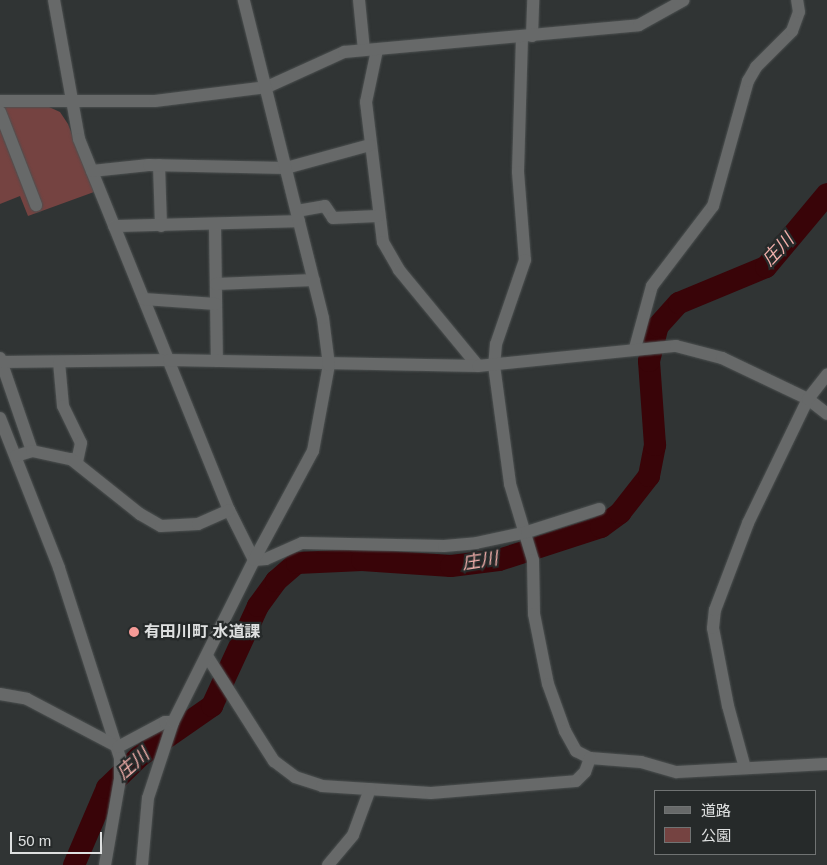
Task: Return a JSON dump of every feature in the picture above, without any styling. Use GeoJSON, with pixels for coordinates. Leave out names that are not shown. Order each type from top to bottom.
{"type":"FeatureCollection","features":[{"type":"Feature","properties":{"kind":"street"},"geometry":{"type":"LineString","coordinates":[[54,0],[76,130],[229,510],[254,560]]}},
{"type":"Feature","properties":{"kind":"street"},"geometry":{"type":"LineString","coordinates":[[142,865],[148,798],[173,722],[254,560],[313,451],[329,365],[314,280],[244,0]]}},
{"type":"Feature","properties":{"kind":"street"},"geometry":{"type":"LineString","coordinates":[[359,0],[364,50]]}},
{"type":"Feature","properties":{"kind":"street"},"geometry":{"type":"LineString","coordinates":[[533,0],[527,37],[518,163],[525,260],[496,344],[494,365],[510,484],[527,532],[533,560],[534,614],[548,684],[565,732],[576,751],[590,758],[641,762],[677,772],[827,764]]}},
{"type":"Feature","properties":{"kind":"street"},"geometry":{"type":"LineString","coordinates":[[0,101],[71,103],[155,101],[266,87],[332,55],[364,50],[527,37],[639,24],[684,0]]}},
{"type":"Feature","properties":{"kind":"street"},"geometry":{"type":"LineString","coordinates":[[635,348],[652,286],[713,206],[748,81],[756,67],[792,31],[799,12],[797,0]]}},
{"type":"Feature","properties":{"kind":"street"},"geometry":{"type":"LineString","coordinates":[[377,50],[366,95],[378,216],[383,242],[391,259],[478,366]]}},
{"type":"Feature","properties":{"kind":"street"},"geometry":{"type":"LineString","coordinates":[[0,112],[36,205]]}},
{"type":"Feature","properties":{"kind":"street"},"geometry":{"type":"LineString","coordinates":[[92,171],[160,165],[286,168],[370,145]]}},
{"type":"Feature","properties":{"kind":"street"},"geometry":{"type":"LineString","coordinates":[[160,165],[161,226]]}},
{"type":"Feature","properties":{"kind":"street"},"geometry":{"type":"LineString","coordinates":[[114,226],[215,225],[298,216],[325,206],[333,218],[378,216]]}},
{"type":"Feature","properties":{"kind":"street"},"geometry":{"type":"LineString","coordinates":[[215,225],[217,361]]}},
{"type":"Feature","properties":{"kind":"street"},"geometry":{"type":"LineString","coordinates":[[216,284],[314,280]]}},
{"type":"Feature","properties":{"kind":"street"},"geometry":{"type":"LineString","coordinates":[[144,299],[216,304]]}},
{"type":"Feature","properties":{"kind":"street"},"geometry":{"type":"LineString","coordinates":[[32,451],[1,360],[59,362],[169,360],[329,365],[478,366],[635,348],[676,346],[699,349],[808,399],[827,414]]}},
{"type":"Feature","properties":{"kind":"street"},"geometry":{"type":"LineString","coordinates":[[59,362],[63,406],[81,443],[77,462]]}},
{"type":"Feature","properties":{"kind":"street"},"geometry":{"type":"LineString","coordinates":[[745,768],[728,706],[713,628],[716,610],[748,523],[808,399],[827,376]]}},
{"type":"Feature","properties":{"kind":"street"},"geometry":{"type":"LineString","coordinates":[[0,418],[58,568],[118,747],[120,779],[105,865]]}},
{"type":"Feature","properties":{"kind":"street"},"geometry":{"type":"LineString","coordinates":[[16,456],[32,451],[77,462],[140,514],[161,526],[198,524],[229,510]]}},
{"type":"Feature","properties":{"kind":"street"},"geometry":{"type":"LineString","coordinates":[[254,560],[266,559],[302,543],[444,546],[527,532],[599,509]]}},
{"type":"Feature","properties":{"kind":"street"},"geometry":{"type":"LineString","coordinates":[[207,656],[274,761],[295,777],[322,786],[438,793],[576,781],[585,772],[590,758]]}},
{"type":"Feature","properties":{"kind":"street"},"geometry":{"type":"LineString","coordinates":[[0,694],[27,699],[118,747]]}},
{"type":"Feature","properties":{"kind":"street"},"geometry":{"type":"LineString","coordinates":[[118,747],[166,722],[173,722]]}},
{"type":"Feature","properties":{"kind":"street"},"geometry":{"type":"LineString","coordinates":[[328,865],[353,835],[370,789]]}},
{"type":"Feature","properties":{"kind":"green space"},"geometry":{"type":"Polygon","coordinates":[[[0,106],[49,107],[60,112],[68,124],[94,192],[28,216],[20,196],[0,204],[0,106]]]}},
{"type":"Feature","properties":{"kind":"waterway","name":"庄川"},"geometry":{"type":"LineString","coordinates":[[74,865],[107,788],[140,756],[212,706],[258,606],[276,581],[297,563],[362,560],[451,566],[499,560],[601,527],[620,513],[649,476],[655,445],[649,361],[658,326],[679,303],[766,267],[827,194]]}},
{"type":"Feature","properties":{"kind":"place","name":"有田川町 水道課"},"geometry":{"type":"Point","coordinates":[134,632]}}]}
